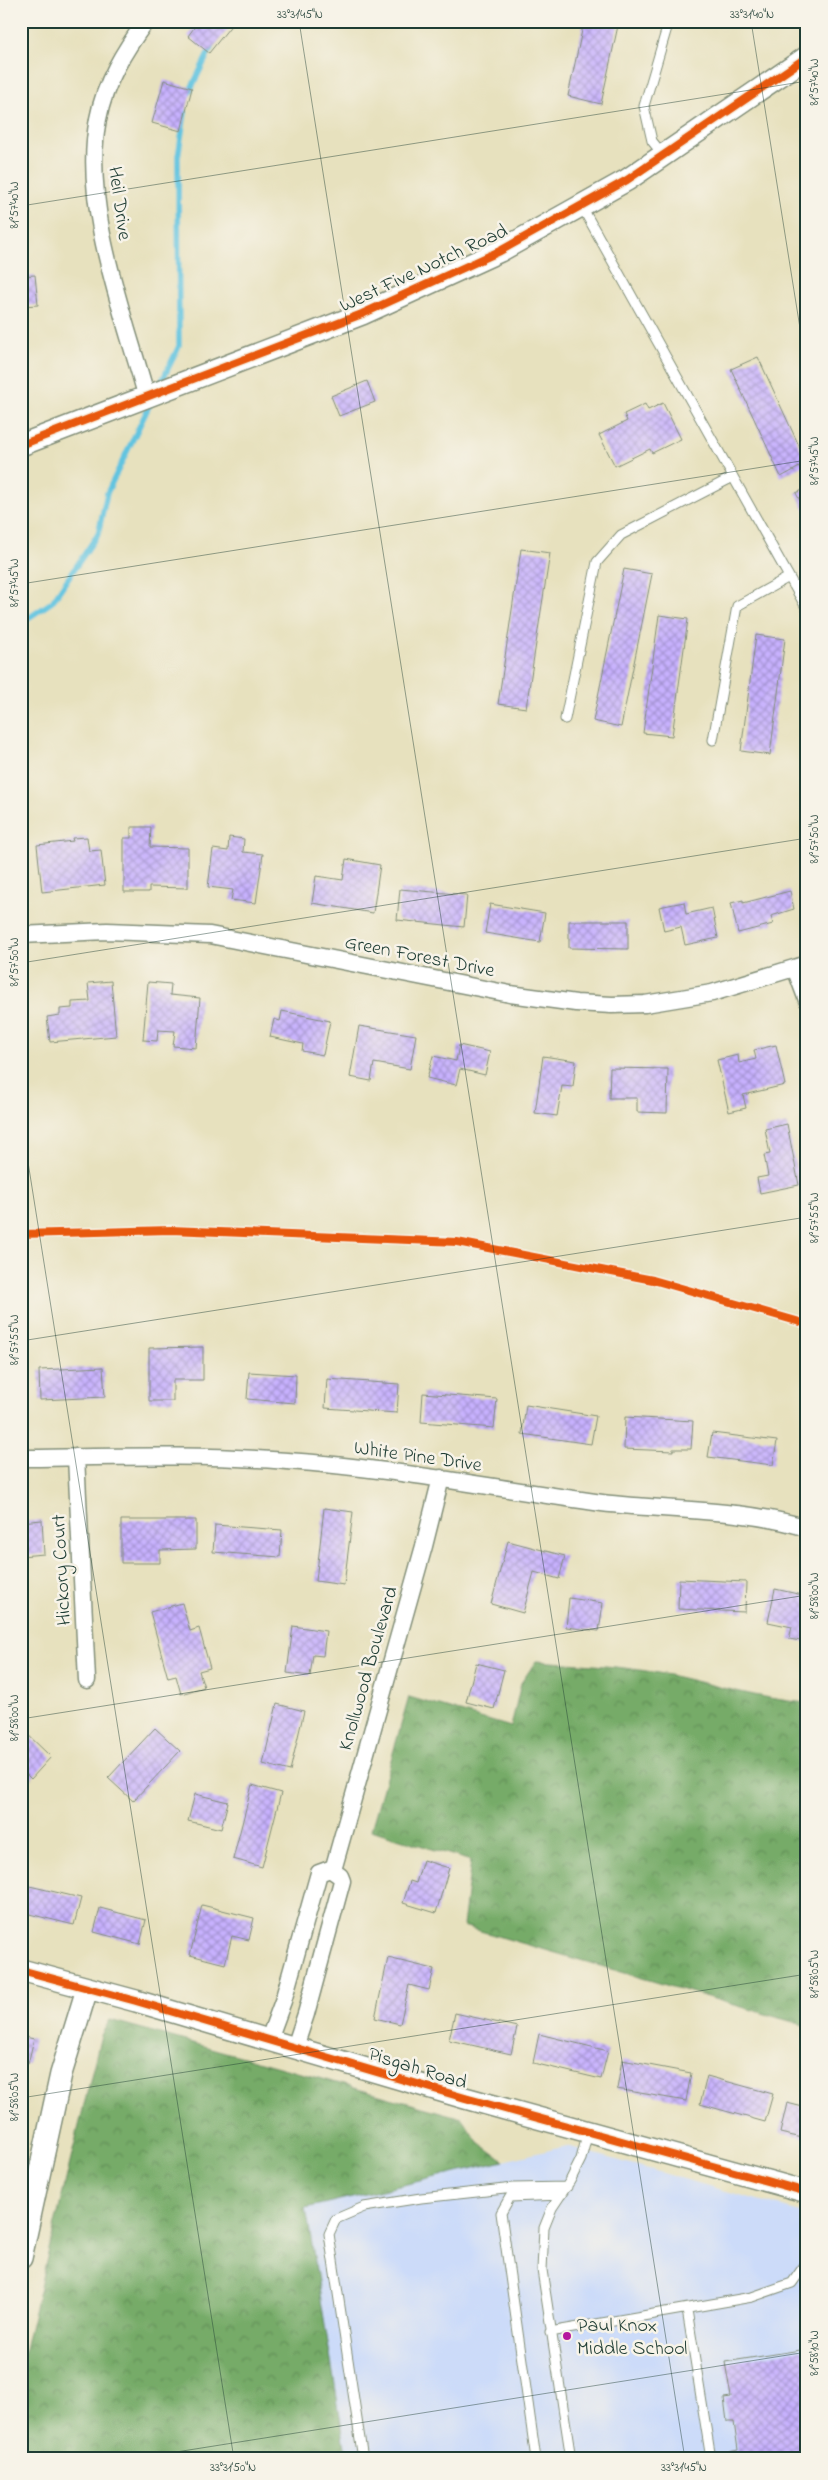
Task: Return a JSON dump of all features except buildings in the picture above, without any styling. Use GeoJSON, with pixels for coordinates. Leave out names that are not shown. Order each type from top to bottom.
{"type":"FeatureCollection","features":[{"type":"Feature","properties":{"kind":"street","name":"Heil Drive"},"geometry":{"type":"LineString","coordinates":[[146,21],[126,48],[105,94],[96,134],[93,167],[95,192],[108,256],[148,398]]}},
{"type":"Feature","properties":{"kind":"street","name":"West Five Notch Road"},"geometry":{"type":"LineString","coordinates":[[21,445],[148,398],[393,301],[500,251],[582,207],[664,156],[807,57]]}},
{"type":"Feature","properties":{"kind":"street","name":"Green Forest Drive"},"geometry":{"type":"LineString","coordinates":[[21,935],[107,931],[210,936],[510,994],[576,1003],[612,1005],[645,1004],[712,993],[801,966]]}},
{"type":"Feature","properties":{"kind":"street"},"geometry":{"type":"LineString","coordinates":[[801,966],[807,1000]]}},
{"type":"Feature","properties":{"kind":"street","name":"Hickory Court"},"geometry":{"type":"LineString","coordinates":[[76,1457],[87,1680]]}},
{"type":"Feature","properties":{"kind":"street","name":"White Pine Drive"},"geometry":{"type":"LineString","coordinates":[[21,1458],[286,1460],[441,1478],[642,1508],[777,1519],[807,1528]]}},
{"type":"Feature","properties":{"kind":"street","name":"Knollwood Boulevard"},"geometry":{"type":"LineString","coordinates":[[333,1870],[424,1546],[441,1478]]}},
{"type":"Feature","properties":{"kind":"street"},"geometry":{"type":"LineString","coordinates":[[269,2040],[283,2001],[319,1873],[324,1870],[333,1870],[340,1876],[342,1881],[306,2014],[295,2047]]}},
{"type":"Feature","properties":{"kind":"street","name":"Pisgah Road"},"geometry":{"type":"LineString","coordinates":[[21,1970],[807,2192]]}},
{"type":"Feature","properties":{"kind":"street"},"geometry":{"type":"LineString","coordinates":[[21,2258],[61,2074],[87,1989]]}},
{"type":"Feature","properties":{"kind":"lane"},"geometry":{"type":"LineString","coordinates":[[664,156],[652,141],[644,106],[669,21]]}},
{"type":"Feature","properties":{"kind":"lane"},"geometry":{"type":"LineString","coordinates":[[582,207],[807,609]]}},
{"type":"Feature","properties":{"kind":"lane"},"geometry":{"type":"LineString","coordinates":[[565,719],[597,562],[621,535],[733,477]]}},
{"type":"Feature","properties":{"kind":"lane"},"geometry":{"type":"LineString","coordinates":[[713,740],[737,606],[789,576]]}},
{"type":"Feature","properties":{"kind":"lane"},"geometry":{"type":"LineString","coordinates":[[571,2459],[542,2270],[544,2228],[552,2208],[567,2186],[581,2159],[588,2131]]}},
{"type":"Feature","properties":{"kind":"lane"},"geometry":{"type":"LineString","coordinates":[[363,2459],[329,2234],[336,2219],[364,2207],[420,2198],[514,2188],[567,2186]]}},
{"type":"Feature","properties":{"kind":"lane"},"geometry":{"type":"LineString","coordinates":[[536,2459],[501,2213],[510,2198],[561,2195]]}},
{"type":"Feature","properties":{"kind":"lane"},"geometry":{"type":"LineString","coordinates":[[550,2332],[688,2310],[752,2297],[792,2283],[807,2262]]}},
{"type":"Feature","properties":{"kind":"lane"},"geometry":{"type":"LineString","coordinates":[[688,2310],[710,2459]]}},
{"type":"Feature","properties":{"kind":"shaded area","name":"Paul Knox Middle School"},"geometry":{"type":"Polygon","coordinates":[[[567,2146],[807,2214],[807,2459],[347,2459],[306,2208],[567,2146]]]}},
{"type":"Feature","properties":{"kind":"green space"},"geometry":{"type":"Polygon","coordinates":[[[536,1661],[636,1669],[754,1695],[807,1703],[807,2026],[463,1926],[471,1861],[371,1830],[409,1697],[511,1727],[521,1683],[536,1661]]]}},
{"type":"Feature","properties":{"kind":"green space"},"geometry":{"type":"Polygon","coordinates":[[[110,2020],[462,2118],[478,2142],[504,2161],[306,2208],[347,2459],[21,2459],[21,2365],[101,2035],[110,2020]]]}},
{"type":"Feature","properties":{"kind":"waterway"},"geometry":{"type":"LineString","coordinates":[[189,93],[211,48]]}},
{"type":"Feature","properties":{"kind":"waterway"},"geometry":{"type":"LineString","coordinates":[[160,385],[179,346],[178,157],[185,112]]}},
{"type":"Feature","properties":{"kind":"waterway"},"geometry":{"type":"LineString","coordinates":[[21,623],[52,602],[98,534],[107,493],[152,400]]}},
{"type":"Feature","properties":{"kind":"cycle path"},"geometry":{"type":"LineString","coordinates":[[21,445],[362,314],[500,251],[627,180],[807,57]]}},
{"type":"Feature","properties":{"kind":"cycle path"},"geometry":{"type":"LineString","coordinates":[[21,1234],[171,1230],[457,1242],[653,1280],[807,1324]]}},
{"type":"Feature","properties":{"kind":"cycle path"},"geometry":{"type":"LineString","coordinates":[[21,1970],[136,2001],[465,2098],[807,2192]]}},
{"type":"Feature","properties":{"kind":"place","name":"Paul Knox Middle School"},"geometry":{"type":"Point","coordinates":[567,2336]}}]}
